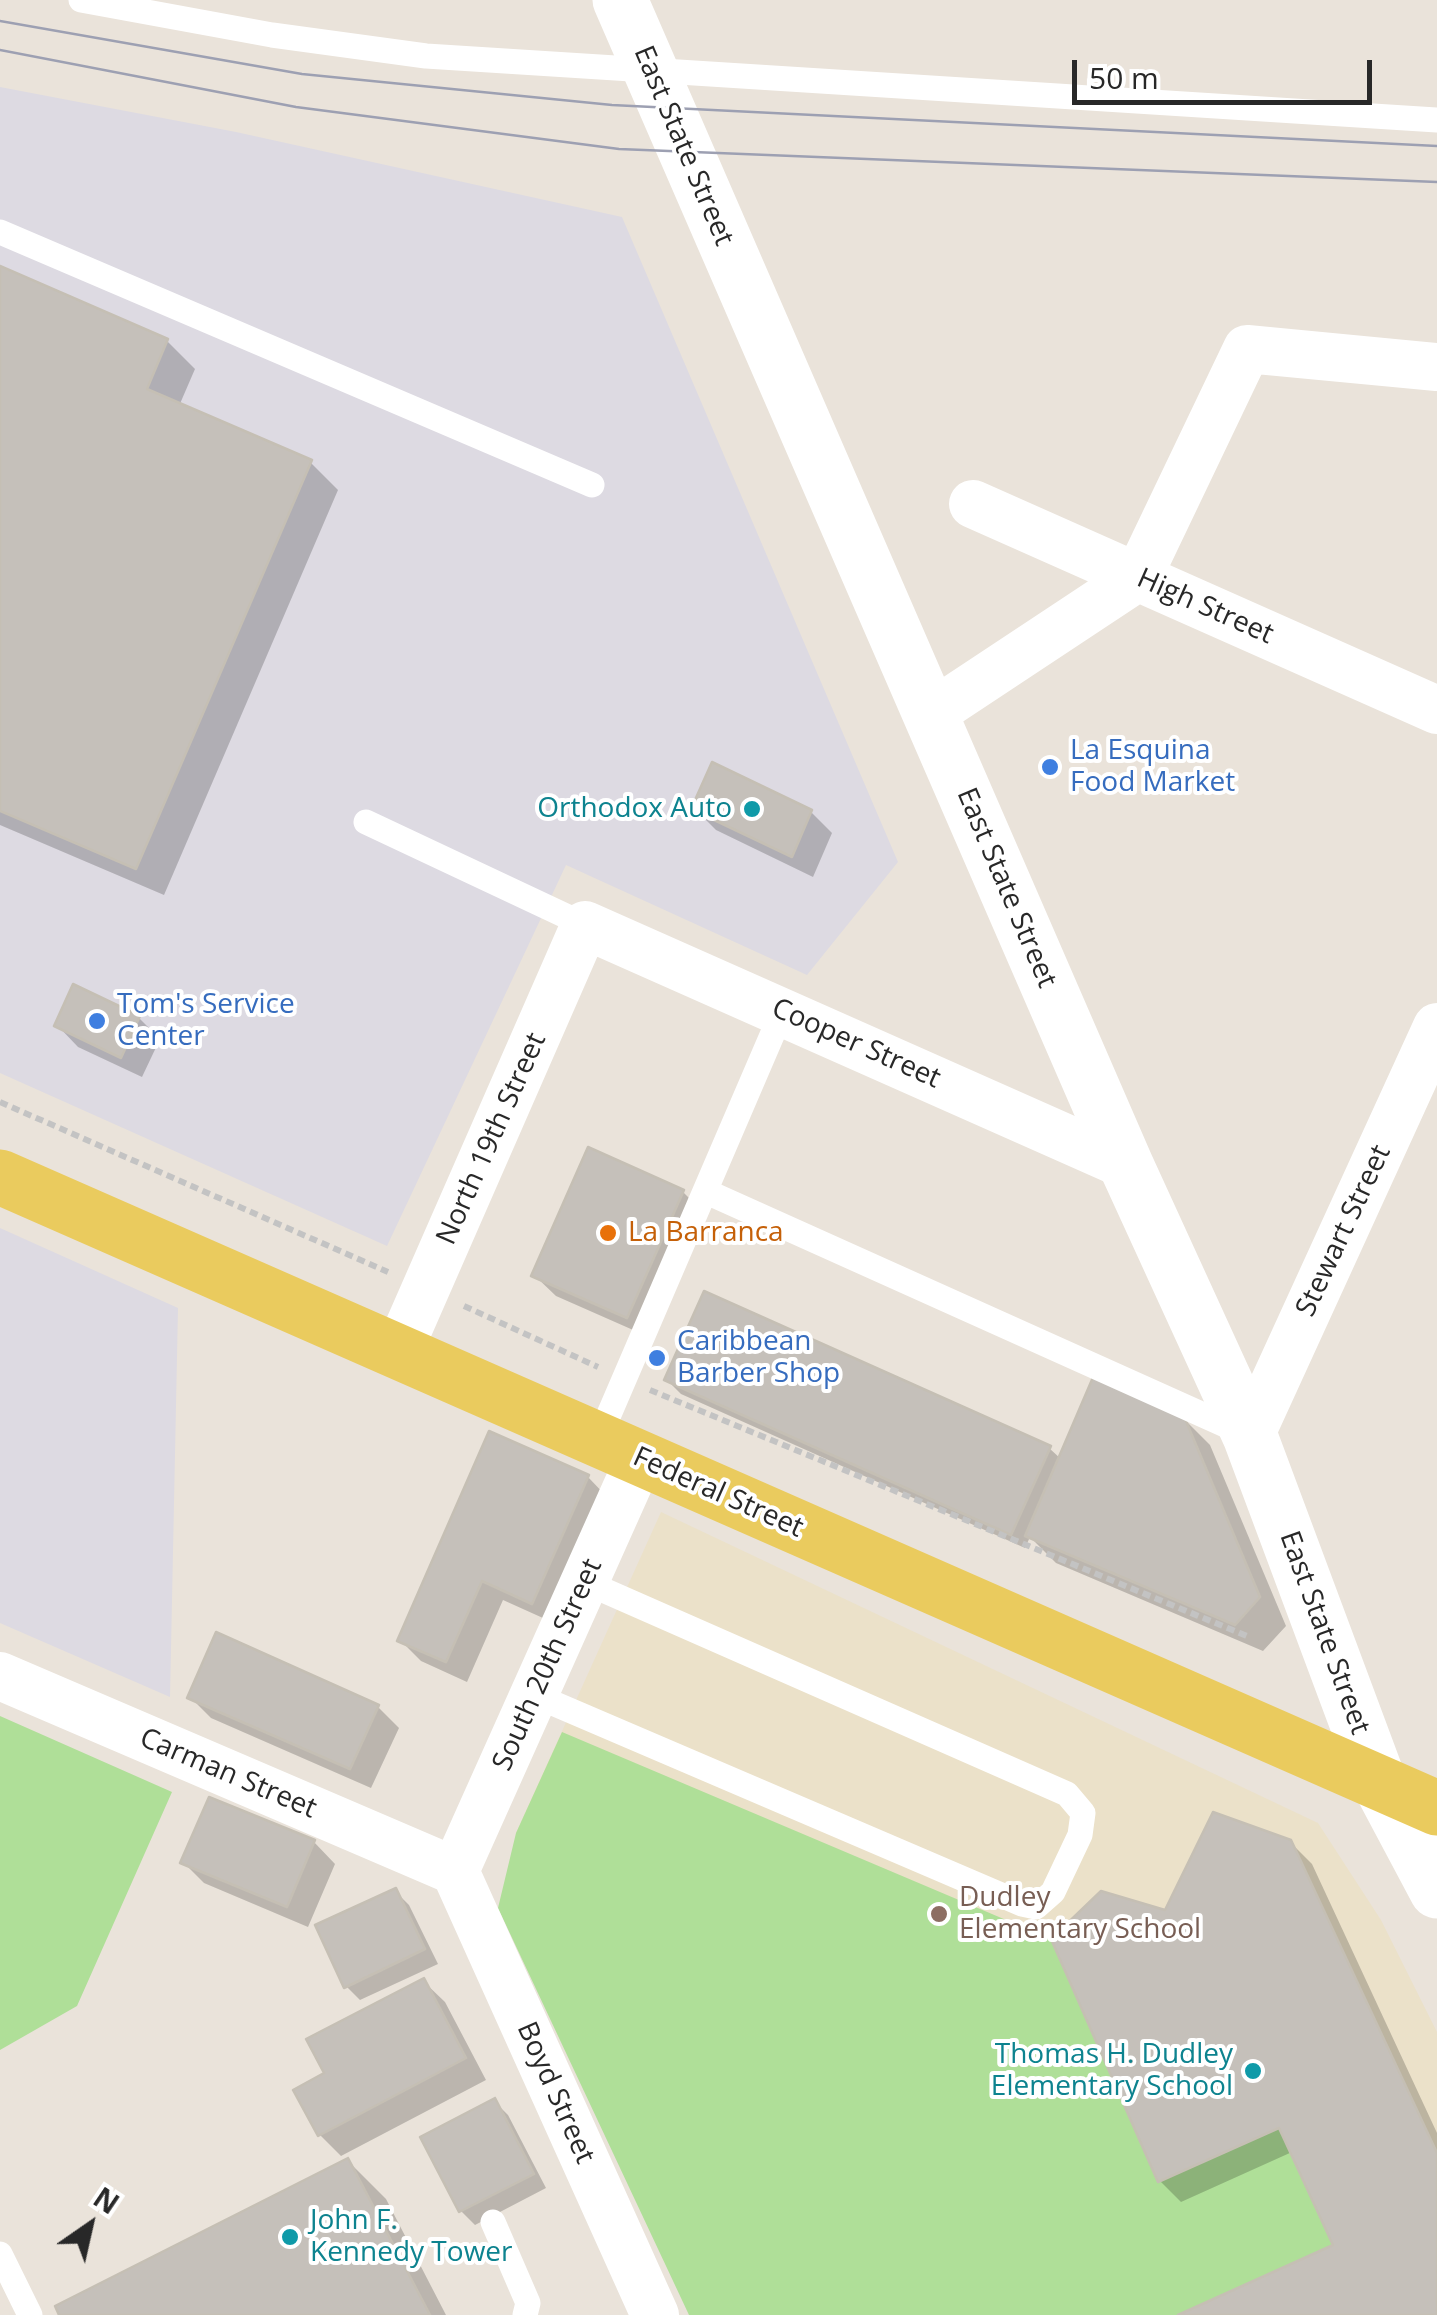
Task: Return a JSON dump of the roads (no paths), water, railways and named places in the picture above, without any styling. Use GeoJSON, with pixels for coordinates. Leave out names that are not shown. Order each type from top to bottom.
{"type":"FeatureCollection","features":[{"type":"Feature","properties":{"kind":"main road","name":"East State Street"},"geometry":{"type":"LineString","coordinates":[[620,0],[1126,1165],[1250,1436],[1379,1782],[1437,1891]]}},
{"type":"Feature","properties":{"kind":"main road","name":"Federal Street"},"geometry":{"type":"LineString","coordinates":[[0,1177],[1437,1808]]}},
{"type":"Feature","properties":{"kind":"street"},"geometry":{"type":"LineString","coordinates":[[931,714],[1138,577],[1248,349],[1437,367]]}},
{"type":"Feature","properties":{"kind":"street","name":"High Street"},"geometry":{"type":"LineString","coordinates":[[973,504],[1437,710]]}},
{"type":"Feature","properties":{"kind":"street","name":"Cooper Street"},"geometry":{"type":"LineString","coordinates":[[585,925],[1126,1165]]}},
{"type":"Feature","properties":{"kind":"street","name":"North 19th Street"},"geometry":{"type":"LineString","coordinates":[[398,1352],[585,925]]}},
{"type":"Feature","properties":{"kind":"street","name":"Stewart Street"},"geometry":{"type":"LineString","coordinates":[[1250,1436],[1437,1027]]}},
{"type":"Feature","properties":{"kind":"street","name":"South 20th Street"},"geometry":{"type":"LineString","coordinates":[[456,1871],[585,1582],[619,1449]]}},
{"type":"Feature","properties":{"kind":"street","name":"Carman Street"},"geometry":{"type":"LineString","coordinates":[[0,1676],[456,1871]]}},
{"type":"Feature","properties":{"kind":"street","name":"Boyd Street"},"geometry":{"type":"LineString","coordinates":[[456,1871],[655,2315]]}},
{"type":"Feature","properties":{"kind":"lane"},"geometry":{"type":"LineString","coordinates":[[80,0],[272,35],[426,56],[1437,120]]}},
{"type":"Feature","properties":{"kind":"lane"},"geometry":{"type":"LineString","coordinates":[[0,232],[592,485]]}},
{"type":"Feature","properties":{"kind":"lane"},"geometry":{"type":"LineString","coordinates":[[366,822],[585,925]]}},
{"type":"Feature","properties":{"kind":"lane"},"geometry":{"type":"LineString","coordinates":[[619,1449],[707,1192],[782,1012]]}},
{"type":"Feature","properties":{"kind":"lane"},"geometry":{"type":"LineString","coordinates":[[707,1192],[1250,1436]]}},
{"type":"Feature","properties":{"kind":"lane"},"geometry":{"type":"LineString","coordinates":[[534,1696],[1022,1904],[1036,1907],[1054,1892],[1080,1835],[1083,1812],[1067,1794],[585,1582]]}},
{"type":"Feature","properties":{"kind":"lane"},"geometry":{"type":"LineString","coordinates":[[493,2222],[528,2303],[525,2315]]}},
{"type":"Feature","properties":{"kind":"lane"},"geometry":{"type":"LineString","coordinates":[[0,2254],[30,2315]]}},
{"type":"Feature","properties":{"kind":"tram line"},"geometry":{"type":"LineString","coordinates":[[0,21],[302,74],[612,105],[1437,146]]}},
{"type":"Feature","properties":{"kind":"tram line"},"geometry":{"type":"LineString","coordinates":[[0,50],[296,107],[619,149],[1437,182]]}},
{"type":"Feature","properties":{"kind":"place","name":"La Esquina Food Market"},"geometry":{"type":"Point","coordinates":[1050,767]}},
{"type":"Feature","properties":{"kind":"place","name":"Orthodox Auto"},"geometry":{"type":"Point","coordinates":[752,809]}},
{"type":"Feature","properties":{"kind":"place","name":"Tom's Service Center"},"geometry":{"type":"Point","coordinates":[97,1021]}},
{"type":"Feature","properties":{"kind":"place","name":"La Barranca"},"geometry":{"type":"Point","coordinates":[608,1233]}},
{"type":"Feature","properties":{"kind":"place","name":"Caribbean Barber Shop"},"geometry":{"type":"Point","coordinates":[657,1358]}},
{"type":"Feature","properties":{"kind":"place","name":"Dudley Elementary School"},"geometry":{"type":"Point","coordinates":[939,1914]}},
{"type":"Feature","properties":{"kind":"place","name":"Thomas H. Dudley Elementary School"},"geometry":{"type":"Point","coordinates":[1253,2071]}},
{"type":"Feature","properties":{"kind":"place","name":"John F. Kennedy Tower"},"geometry":{"type":"Point","coordinates":[290,2237]}}]}
